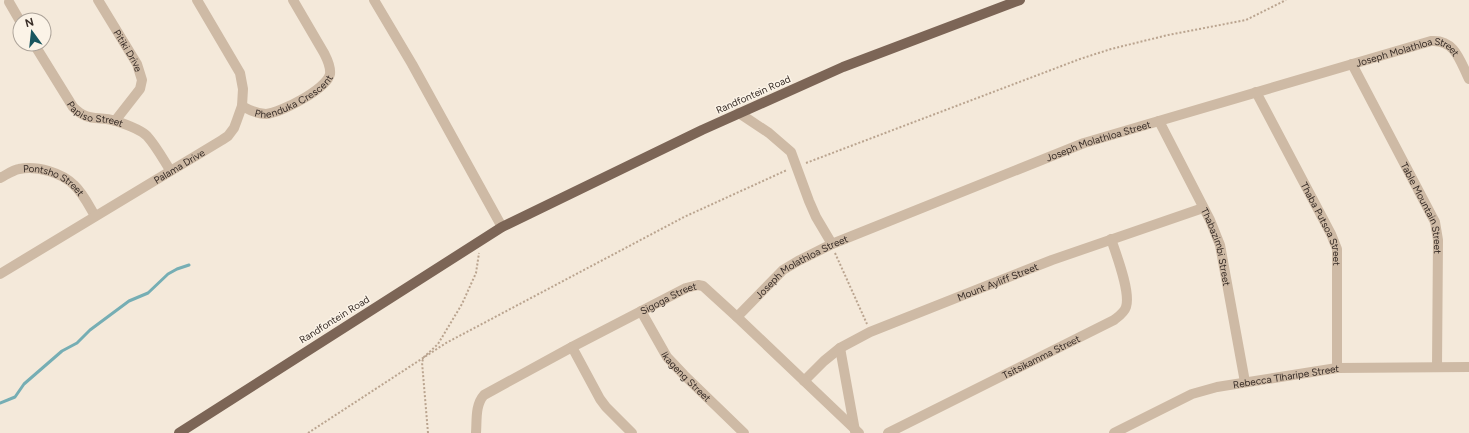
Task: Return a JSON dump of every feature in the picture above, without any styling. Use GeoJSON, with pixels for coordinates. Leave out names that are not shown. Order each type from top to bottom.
{"type":"FeatureCollection","features":[{"type":"Feature","properties":{"kind":"main road","name":"Randfontein Road"},"geometry":{"type":"LineString","coordinates":[[179,433],[502,227],[739,113],[843,67],[1020,0]]}},
{"type":"Feature","properties":{"kind":"street","name":"Pitiki Drive"},"geometry":{"type":"LineString","coordinates":[[98,0],[138,64],[142,80],[140,89],[115,121]]}},
{"type":"Feature","properties":{"kind":"street","name":"Palama Drive"},"geometry":{"type":"LineString","coordinates":[[0,274],[228,136],[234,128],[242,106],[243,89],[240,73],[197,0]]}},
{"type":"Feature","properties":{"kind":"street","name":"Phenduka Crescent"},"geometry":{"type":"LineString","coordinates":[[242,106],[260,114],[273,113],[323,85],[330,75],[328,61],[293,0]]}},
{"type":"Feature","properties":{"kind":"street"},"geometry":{"type":"LineString","coordinates":[[374,0],[412,64],[502,227]]}},
{"type":"Feature","properties":{"kind":"street"},"geometry":{"type":"LineString","coordinates":[[7,3],[14,12]]}},
{"type":"Feature","properties":{"kind":"street","name":"Joseph Molathloa Street"},"geometry":{"type":"LineString","coordinates":[[737,317],[783,270],[798,261],[832,244],[1084,143],[1431,41],[1439,41],[1450,46],[1469,79]]}},
{"type":"Feature","properties":{"kind":"street","name":"Papiso Street"},"geometry":{"type":"LineString","coordinates":[[39,52],[73,107],[79,113],[85,117],[115,121],[142,132],[147,136],[170,170]]}},
{"type":"Feature","properties":{"kind":"street","name":"Table Mountain Street"},"geometry":{"type":"LineString","coordinates":[[1352,64],[1434,222],[1438,240],[1437,367]]}},
{"type":"Feature","properties":{"kind":"street","name":"Thaba Putsoa Street"},"geometry":{"type":"LineString","coordinates":[[1256,92],[1337,249],[1337,368]]}},
{"type":"Feature","properties":{"kind":"street"},"geometry":{"type":"LineString","coordinates":[[739,113],[756,123],[787,148],[794,157],[814,212],[832,244]]}},
{"type":"Feature","properties":{"kind":"street","name":"Thabazimbi Street"},"geometry":{"type":"LineString","coordinates":[[1159,121],[1210,220],[1220,245],[1245,382]]}},
{"type":"Feature","properties":{"kind":"street","name":"Pontsho Street"},"geometry":{"type":"LineString","coordinates":[[0,178],[18,169],[25,168],[39,169],[57,174],[74,185],[81,193],[95,216]]}},
{"type":"Feature","properties":{"kind":"street","name":"Mount Ayliff Street"},"geometry":{"type":"LineString","coordinates":[[804,381],[840,348],[870,332],[1052,260],[1203,208]]}},
{"type":"Feature","properties":{"kind":"street","name":"Tsitsikamma Street"},"geometry":{"type":"LineString","coordinates":[[888,433],[1114,320],[1123,314],[1127,306],[1127,291],[1112,239]]}},
{"type":"Feature","properties":{"kind":"street","name":"Sigoga Street"},"geometry":{"type":"LineString","coordinates":[[476,433],[478,406],[484,395],[641,311],[686,288],[698,285],[702,286],[737,317],[857,432]]}},
{"type":"Feature","properties":{"kind":"street","name":"Ikageng Street"},"geometry":{"type":"LineString","coordinates":[[641,311],[667,357],[744,433]]}},
{"type":"Feature","properties":{"kind":"street"},"geometry":{"type":"LineString","coordinates":[[572,347],[600,399],[632,433]]}},
{"type":"Feature","properties":{"kind":"street"},"geometry":{"type":"LineString","coordinates":[[840,348],[857,432]]}},
{"type":"Feature","properties":{"kind":"street","name":"Rebecca Tlharipe Street"},"geometry":{"type":"LineString","coordinates":[[1116,432],[1201,390],[1337,368],[1469,367]]}},
{"type":"Feature","properties":{"kind":"path"},"geometry":{"type":"LineString","coordinates":[[308,433],[424,359],[446,343],[684,217],[797,166],[1110,48],[1246,20],[1286,0]]}},
{"type":"Feature","properties":{"kind":"path"},"geometry":{"type":"LineString","coordinates":[[428,433],[422,365],[424,359],[438,344],[462,304],[476,273],[481,240]]}},
{"type":"Feature","properties":{"kind":"path"},"geometry":{"type":"LineString","coordinates":[[832,244],[870,332]]}},
{"type":"Feature","properties":{"kind":"waterway"},"geometry":{"type":"LineString","coordinates":[[0,403],[15,397],[24,384],[62,351],[77,343],[90,330],[129,301],[148,293],[168,274],[189,265]]}}]}
